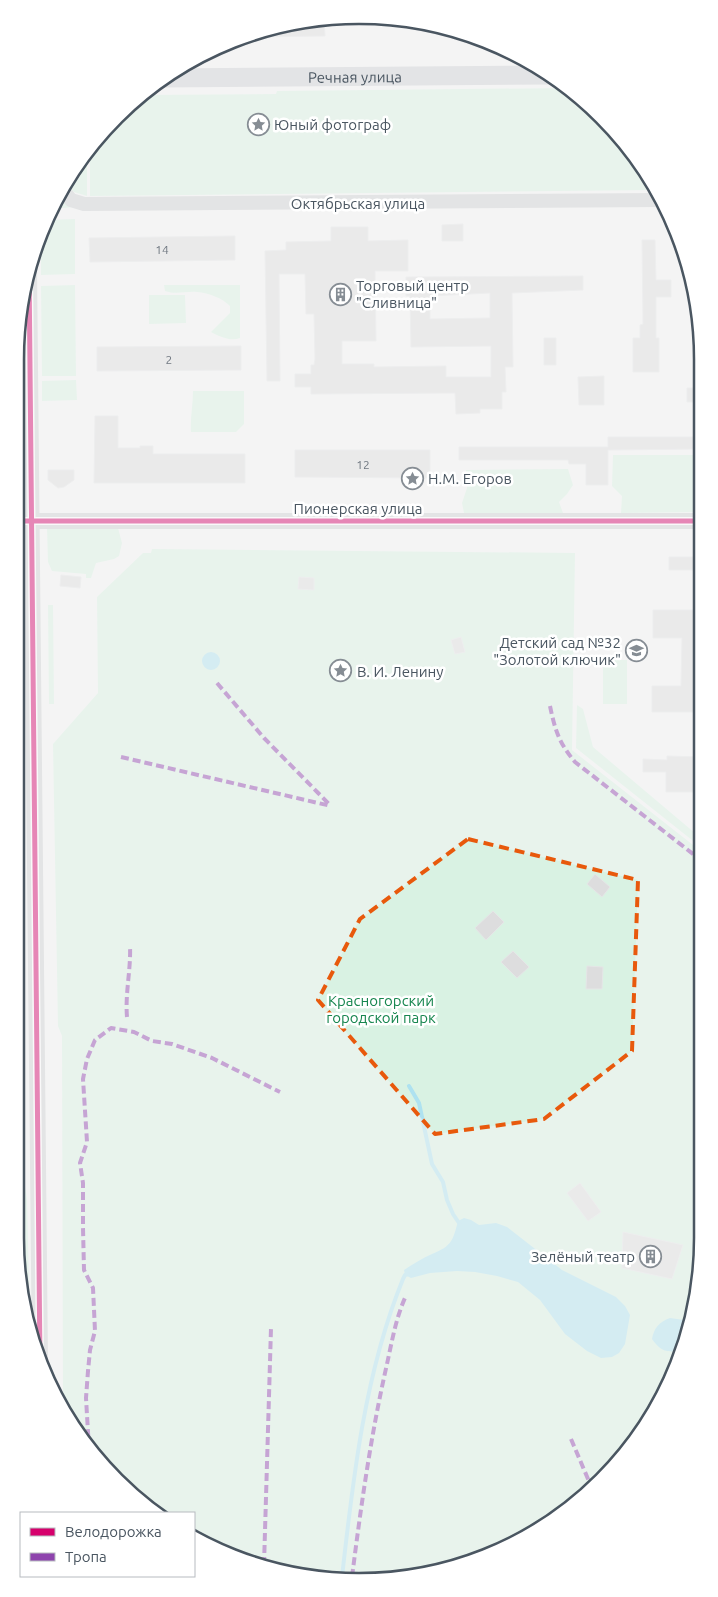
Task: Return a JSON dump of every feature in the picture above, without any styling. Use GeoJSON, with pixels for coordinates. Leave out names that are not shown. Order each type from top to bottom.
{"type":"FeatureCollection","features":[{"type":"Feature","properties":{"kind":"main road","name":"Речная улица"},"geometry":{"type":"LineString","coordinates":[[176,78],[537,75]]}},
{"type":"Feature","properties":{"kind":"street","name":"Октябрьская улица"},"geometry":{"type":"LineString","coordinates":[[67,195],[71,200],[84,204],[654,200]]}},
{"type":"Feature","properties":{"kind":"street"},"geometry":{"type":"LineString","coordinates":[[29,298],[40,1339]]}},
{"type":"Feature","properties":{"kind":"street","name":"Пионерская улица"},"geometry":{"type":"LineString","coordinates":[[24,521],[694,521]]}},
{"type":"Feature","properties":{"kind":"highlighted area"},"geometry":{"type":"Polygon","coordinates":[[[468,839],[638,880],[632,1051],[544,1119],[435,1134],[318,1000],[360,919],[468,839]]]}},
{"type":"Feature","properties":{"kind":"green space"},"geometry":{"type":"Polygon","coordinates":[[[556,88],[580,107],[611,138],[648,190],[90,196],[90,159],[122,122],[153,95],[276,94],[277,91],[556,88]]]}},
{"type":"Feature","properties":{"kind":"green space"},"geometry":{"type":"Polygon","coordinates":[[[87,163],[87,196],[70,189],[87,163]]]}},
{"type":"Feature","properties":{"kind":"green space"},"geometry":{"type":"Polygon","coordinates":[[[64,199],[74,207],[60,208],[64,199]]]}},
{"type":"Feature","properties":{"kind":"green space"},"geometry":{"type":"Polygon","coordinates":[[[75,219],[75,274],[41,275],[41,254],[54,220],[75,219]]]}},
{"type":"Feature","properties":{"kind":"green space"},"geometry":{"type":"Polygon","coordinates":[[[75,285],[76,376],[42,376],[41,286],[75,285]]]}},
{"type":"Feature","properties":{"kind":"green space"},"geometry":{"type":"Polygon","coordinates":[[[164,285],[240,285],[240,338],[229,339],[211,332],[230,313],[230,306],[223,301],[215,296],[202,293],[165,291],[164,285]]]}},
{"type":"Feature","properties":{"kind":"green space"},"geometry":{"type":"Polygon","coordinates":[[[149,295],[185,295],[186,323],[149,324],[149,295]]]}},
{"type":"Feature","properties":{"kind":"green space"},"geometry":{"type":"Polygon","coordinates":[[[76,380],[77,400],[42,401],[42,381],[76,380]]]}},
{"type":"Feature","properties":{"kind":"green space"},"geometry":{"type":"Polygon","coordinates":[[[193,391],[244,391],[244,424],[236,432],[191,432],[193,391]]]}},
{"type":"Feature","properties":{"kind":"green space"},"geometry":{"type":"Polygon","coordinates":[[[613,455],[694,455],[694,512],[621,513],[622,496],[612,486],[613,455]]]}},
{"type":"Feature","properties":{"kind":"green space"},"geometry":{"type":"Polygon","coordinates":[[[568,469],[573,485],[559,502],[563,513],[464,513],[462,503],[467,488],[466,470],[568,469]]]}},
{"type":"Feature","properties":{"kind":"green space"},"geometry":{"type":"Polygon","coordinates":[[[47,528],[118,528],[122,543],[119,556],[96,563],[91,578],[86,578],[86,574],[52,571],[48,562],[47,528]]]}},
{"type":"Feature","properties":{"kind":"green space","name":"Красногорский городской парк"},"geometry":{"type":"Polygon","coordinates":[[[152,549],[575,553],[572,750],[694,846],[694,1260],[688,1303],[676,1346],[660,1386],[638,1424],[596,1475],[563,1504],[527,1528],[487,1548],[446,1562],[381,1573],[337,1573],[272,1562],[231,1548],[195,1530],[195,1512],[166,1512],[138,1490],[93,1442],[63,1395],[62,1036],[58,1026],[53,744],[98,693],[97,597],[143,553],[151,553],[152,549]]]}},
{"type":"Feature","properties":{"kind":"green space"},"geometry":{"type":"Polygon","coordinates":[[[48,605],[53,605],[54,704],[49,704],[48,605]]]}},
{"type":"Feature","properties":{"kind":"green space"},"geometry":{"type":"Polygon","coordinates":[[[603,660],[627,660],[627,704],[603,704],[603,660]]]}},
{"type":"Feature","properties":{"kind":"green space"},"geometry":{"type":"Polygon","coordinates":[[[577,705],[583,709],[593,747],[694,832],[694,842],[576,748],[577,705]]]}},
{"type":"Feature","properties":{"kind":"green space"},"geometry":{"type":"Polygon","coordinates":[[[24,1180],[27,1199],[29,1298],[24,1260],[24,1180]]]}},
{"type":"Feature","properties":{"kind":"water"},"geometry":{"type":"Polygon","coordinates":[[[211,652],[217,655],[220,661],[217,667],[211,670],[205,667],[202,661],[205,655],[211,652]]]}},
{"type":"Feature","properties":{"kind":"water"},"geometry":{"type":"Polygon","coordinates":[[[464,1218],[479,1225],[496,1223],[507,1227],[562,1270],[616,1297],[625,1306],[630,1315],[625,1344],[619,1353],[612,1357],[601,1358],[587,1351],[565,1334],[540,1300],[518,1282],[475,1272],[430,1273],[411,1278],[405,1275],[404,1270],[448,1245],[453,1238],[458,1221],[464,1218]]]}},
{"type":"Feature","properties":{"kind":"water"},"geometry":{"type":"Polygon","coordinates":[[[670,1318],[684,1320],[674,1352],[662,1349],[652,1339],[654,1332],[663,1321],[670,1318]]]}},
{"type":"Feature","properties":{"kind":"building"},"geometry":{"type":"Polygon","coordinates":[[[324,26],[325,36],[267,37],[294,30],[324,26]]]}},
{"type":"Feature","properties":{"kind":"building"},"geometry":{"type":"Polygon","coordinates":[[[463,224],[463,241],[442,241],[442,225],[463,224]]]}},
{"type":"Feature","properties":{"kind":"building"},"geometry":{"type":"Polygon","coordinates":[[[331,227],[368,227],[368,241],[408,240],[408,271],[375,271],[376,341],[342,341],[342,364],[374,364],[374,367],[446,366],[446,377],[491,377],[491,346],[411,347],[410,296],[406,296],[406,277],[583,276],[583,290],[512,293],[513,367],[505,367],[506,392],[502,392],[502,409],[480,409],[480,413],[456,414],[455,393],[311,394],[311,387],[295,387],[295,374],[311,374],[311,365],[314,365],[315,359],[314,314],[306,314],[305,274],[279,274],[280,381],[267,381],[265,251],[286,250],[286,242],[331,241],[331,227]],[[490,293],[430,296],[430,319],[490,318],[490,293]]]}},
{"type":"Feature","properties":{"kind":"building"},"geometry":{"type":"Polygon","coordinates":[[[235,236],[235,260],[90,262],[89,238],[235,236]]]}},
{"type":"Feature","properties":{"kind":"building"},"geometry":{"type":"Polygon","coordinates":[[[642,240],[655,240],[656,280],[671,280],[671,297],[656,297],[656,338],[659,338],[659,372],[633,372],[633,338],[640,338],[640,325],[643,324],[642,240]]]}},
{"type":"Feature","properties":{"kind":"building"},"geometry":{"type":"Polygon","coordinates":[[[544,338],[556,338],[556,365],[544,365],[544,338]]]}},
{"type":"Feature","properties":{"kind":"building"},"geometry":{"type":"Polygon","coordinates":[[[241,346],[241,370],[97,371],[97,347],[241,346]]]}},
{"type":"Feature","properties":{"kind":"building"},"geometry":{"type":"Polygon","coordinates":[[[604,376],[604,405],[579,405],[578,377],[604,376]]]}},
{"type":"Feature","properties":{"kind":"building"},"geometry":{"type":"Polygon","coordinates":[[[687,388],[694,388],[694,402],[687,402],[687,388]]]}},
{"type":"Feature","properties":{"kind":"building"},"geometry":{"type":"Polygon","coordinates":[[[95,416],[118,416],[118,448],[153,446],[153,454],[245,454],[245,483],[94,483],[95,416]]]}},
{"type":"Feature","properties":{"kind":"building"},"geometry":{"type":"Polygon","coordinates":[[[608,437],[694,437],[694,449],[608,450],[608,485],[586,485],[586,464],[569,464],[568,460],[459,460],[459,447],[608,447],[608,437]]]}},
{"type":"Feature","properties":{"kind":"building"},"geometry":{"type":"Polygon","coordinates":[[[295,450],[430,450],[430,478],[295,477],[295,450]]]}},
{"type":"Feature","properties":{"kind":"building"},"geometry":{"type":"Polygon","coordinates":[[[48,470],[74,470],[74,480],[64,487],[58,488],[48,480],[48,470]]]}},
{"type":"Feature","properties":{"kind":"building"},"geometry":{"type":"Polygon","coordinates":[[[669,557],[694,557],[694,570],[669,570],[669,557]]]}},
{"type":"Feature","properties":{"kind":"building"},"geometry":{"type":"Polygon","coordinates":[[[61,575],[81,577],[80,588],[60,586],[61,575]]]}},
{"type":"Feature","properties":{"kind":"building"},"geometry":{"type":"Polygon","coordinates":[[[299,577],[314,578],[314,590],[298,589],[299,577]]]}},
{"type":"Feature","properties":{"kind":"building"},"geometry":{"type":"Polygon","coordinates":[[[653,610],[694,610],[694,712],[652,712],[652,686],[681,686],[682,638],[653,638],[653,610]]]}},
{"type":"Feature","properties":{"kind":"building"},"geometry":{"type":"Polygon","coordinates":[[[461,637],[465,652],[455,654],[451,640],[461,637]]]}},
{"type":"Feature","properties":{"kind":"building"},"geometry":{"type":"Polygon","coordinates":[[[667,756],[694,757],[694,792],[666,792],[666,772],[643,772],[643,759],[667,760],[667,756]]]}},
{"type":"Feature","properties":{"kind":"building"},"geometry":{"type":"Polygon","coordinates":[[[595,874],[610,887],[602,897],[587,884],[595,874]]]}},
{"type":"Feature","properties":{"kind":"building"},"geometry":{"type":"Polygon","coordinates":[[[493,911],[504,922],[486,940],[475,928],[493,911]]]}},
{"type":"Feature","properties":{"kind":"building"},"geometry":{"type":"Polygon","coordinates":[[[513,951],[529,967],[517,978],[501,962],[513,951]]]}},
{"type":"Feature","properties":{"kind":"building"},"geometry":{"type":"Polygon","coordinates":[[[587,966],[603,967],[602,989],[586,989],[587,966]]]}},
{"type":"Feature","properties":{"kind":"building"},"geometry":{"type":"Polygon","coordinates":[[[580,1183],[601,1212],[588,1221],[567,1193],[580,1183]]]}},
{"type":"Feature","properties":{"kind":"building","name":"Зелёный театр"},"geometry":{"type":"Polygon","coordinates":[[[623,1232],[683,1245],[672,1279],[622,1268],[623,1232]]]}},
{"type":"Feature","properties":{"kind":"waterway"},"geometry":{"type":"LineString","coordinates":[[409,1086],[419,1103],[432,1164],[443,1182],[447,1200],[459,1223]]}},
{"type":"Feature","properties":{"kind":"waterway"},"geometry":{"type":"LineString","coordinates":[[342,1573],[356,1464],[370,1388],[390,1314],[403,1279],[408,1274]]}},
{"type":"Feature","properties":{"kind":"marked path"},"geometry":{"type":"LineString","coordinates":[[217,683],[264,738],[331,806]]}},
{"type":"Feature","properties":{"kind":"marked path"},"geometry":{"type":"LineString","coordinates":[[550,706],[558,736],[575,762],[694,855]]}},
{"type":"Feature","properties":{"kind":"marked path"},"geometry":{"type":"LineString","coordinates":[[121,757],[331,806]]}},
{"type":"Feature","properties":{"kind":"marked path"},"geometry":{"type":"LineString","coordinates":[[127,1017],[130,946]]}},
{"type":"Feature","properties":{"kind":"marked path"},"geometry":{"type":"LineString","coordinates":[[88,1435],[86,1398],[90,1350],[95,1331],[93,1288],[84,1270],[83,1183],[80,1163],[87,1142],[83,1079],[87,1059],[95,1040],[111,1028],[134,1032],[152,1041],[172,1044],[212,1058],[280,1092]]}},
{"type":"Feature","properties":{"kind":"marked path"},"geometry":{"type":"LineString","coordinates":[[353,1573],[381,1390],[394,1330],[405,1298]]}},
{"type":"Feature","properties":{"kind":"marked path"},"geometry":{"type":"LineString","coordinates":[[264,1559],[271,1328]]}},
{"type":"Feature","properties":{"kind":"marked path"},"geometry":{"type":"LineString","coordinates":[[571,1439],[589,1481]]}},
{"type":"Feature","properties":{"kind":"cycle path"},"geometry":{"type":"LineString","coordinates":[[29,299],[40,1339]]}},
{"type":"Feature","properties":{"kind":"cycle path"},"geometry":{"type":"LineString","coordinates":[[24,521],[694,521]]}},
{"type":"Feature","properties":{"kind":"place","name":"Юный фотограф"},"geometry":{"type":"Point","coordinates":[258,124]}},
{"type":"Feature","properties":{"kind":"place","name":"Торговый центр \"Сливница\""},"geometry":{"type":"Point","coordinates":[340,294]}},
{"type":"Feature","properties":{"kind":"place","name":"Н.М. Егоров"},"geometry":{"type":"Point","coordinates":[412,478]}},
{"type":"Feature","properties":{"kind":"place","name":"Детский сад №32 \"Золотой ключик\""},"geometry":{"type":"Point","coordinates":[637,651]}},
{"type":"Feature","properties":{"kind":"place","name":"В. И. Ленину"},"geometry":{"type":"Point","coordinates":[341,671]}},
{"type":"Feature","properties":{"kind":"place","name":"Зелёный театр"},"geometry":{"type":"Point","coordinates":[651,1256]}}]}
